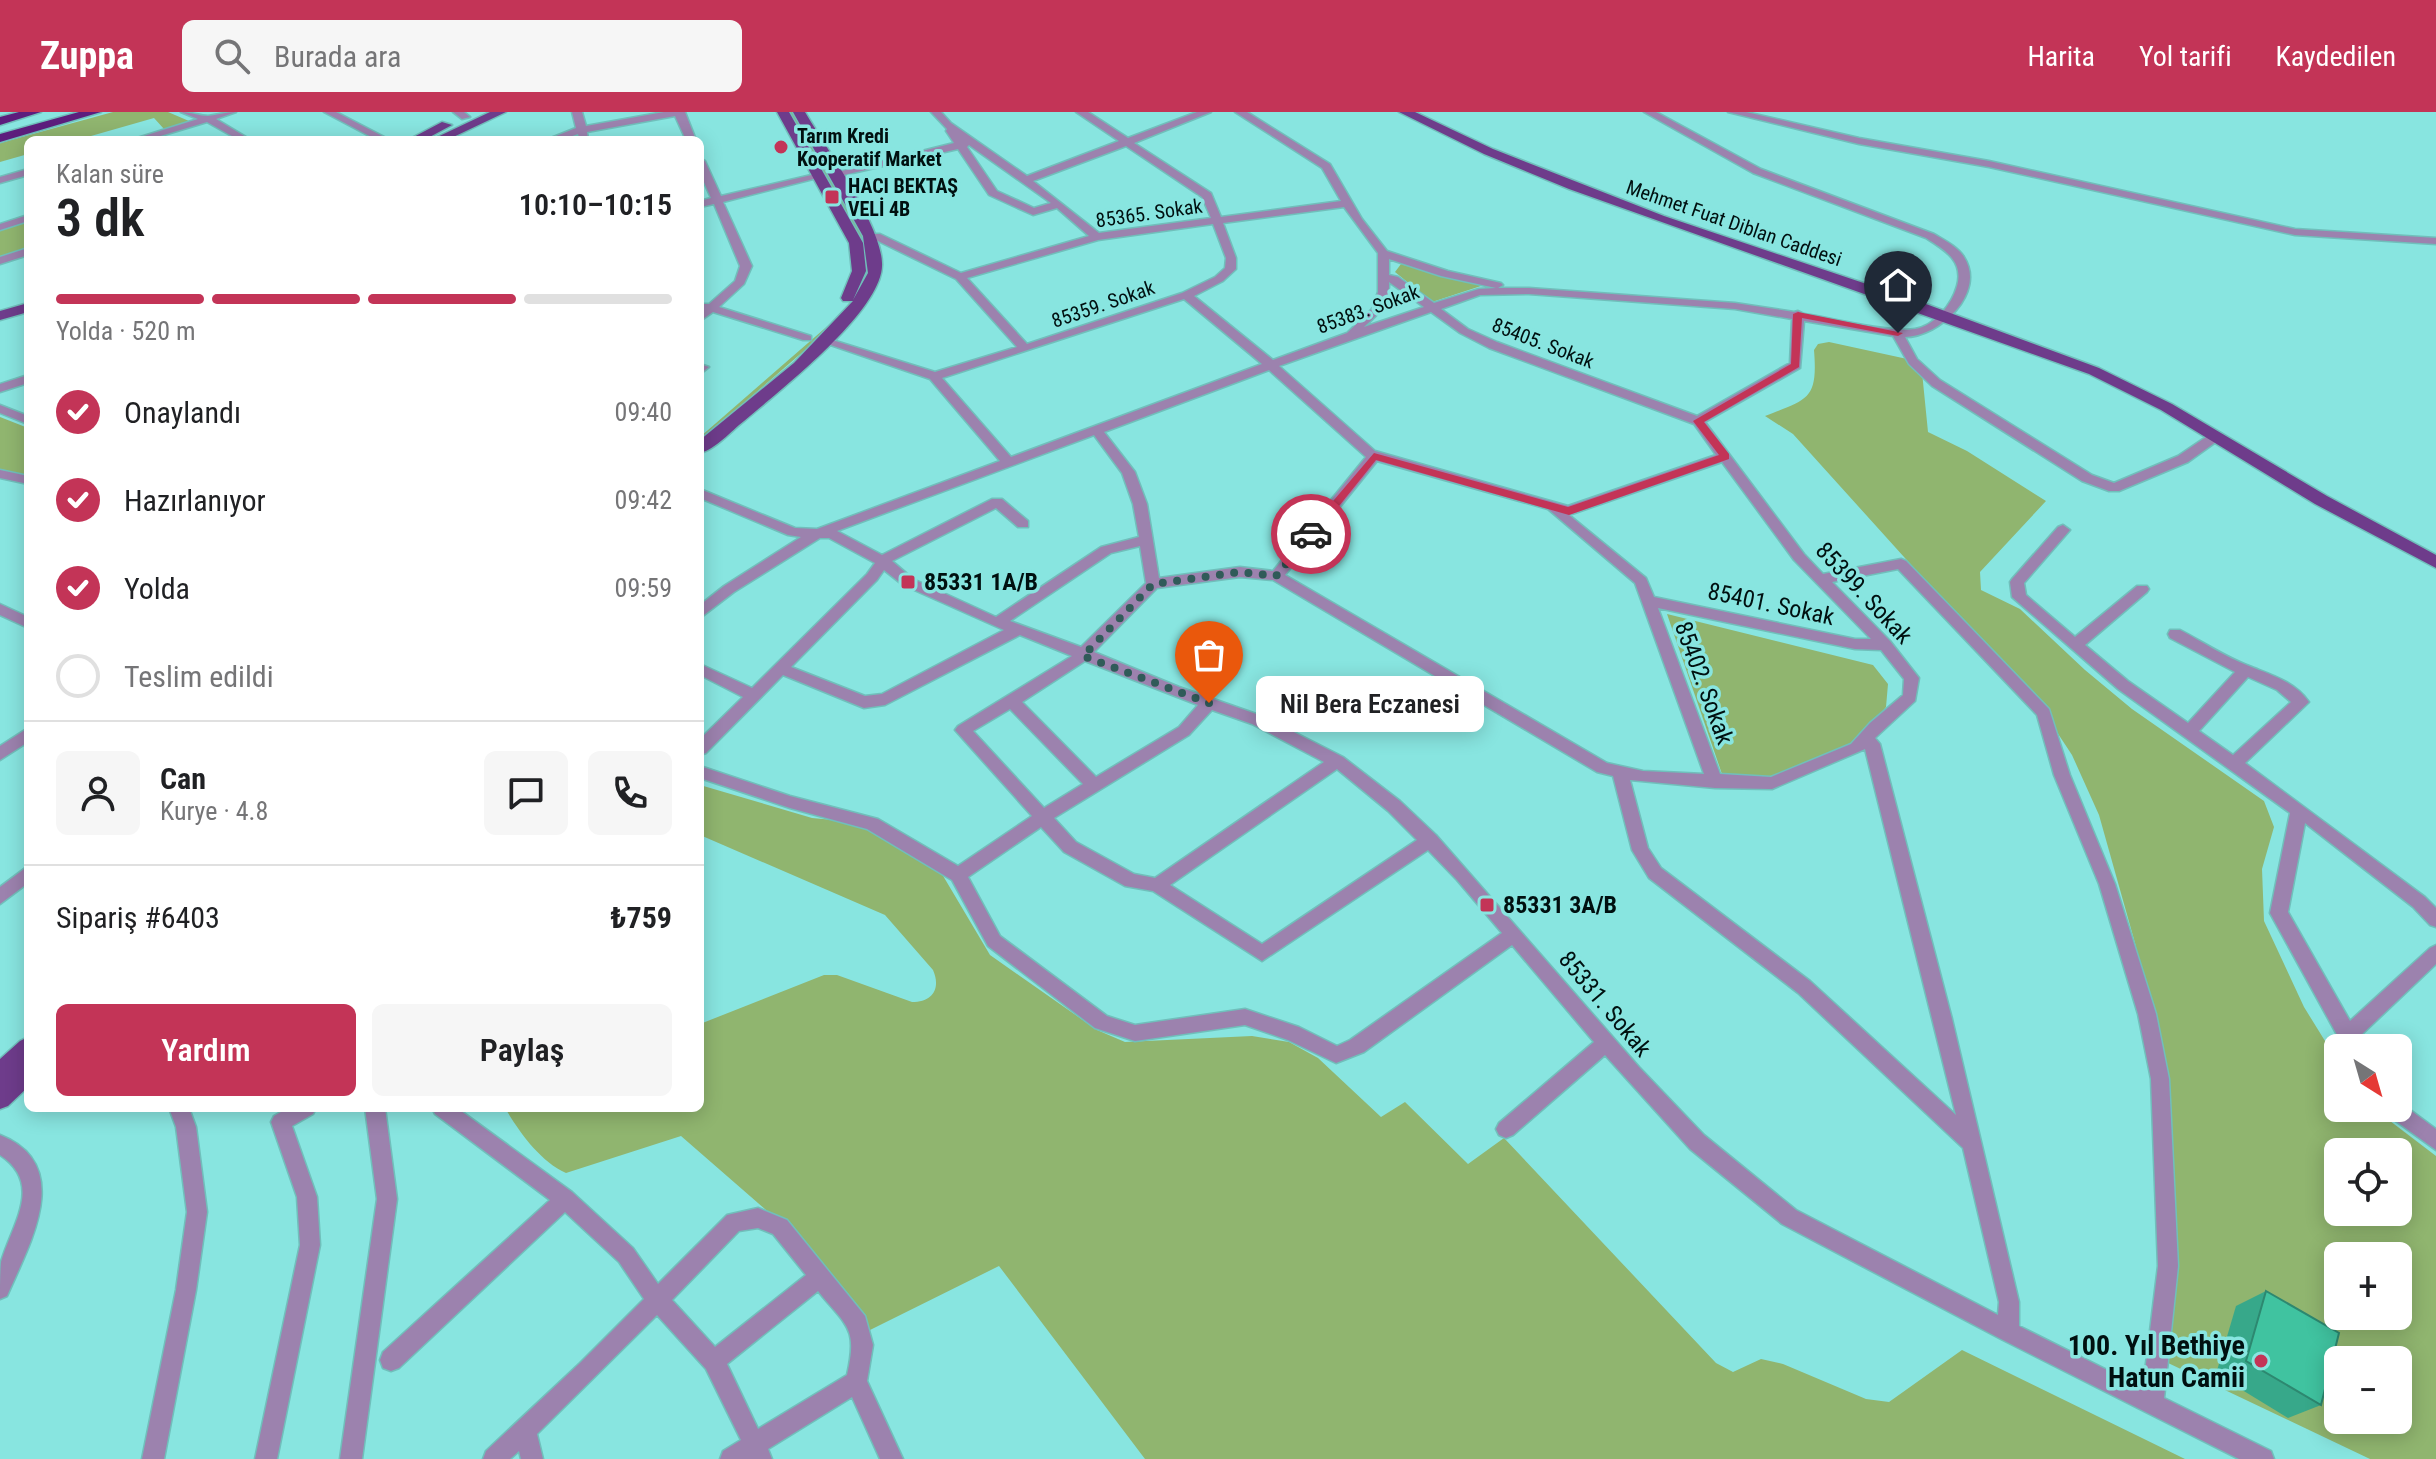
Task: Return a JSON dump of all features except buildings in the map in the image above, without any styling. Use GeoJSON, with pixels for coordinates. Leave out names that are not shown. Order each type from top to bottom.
{"type":"FeatureCollection","features":[{"type":"Feature","properties":{"kind":"highway"},"geometry":{"type":"LineString","coordinates":[[0,119],[19,112]]}},
{"type":"Feature","properties":{"kind":"highway"},"geometry":{"type":"LineString","coordinates":[[0,119],[34,112]]}},
{"type":"Feature","properties":{"kind":"highway"},"geometry":{"type":"LineString","coordinates":[[0,136],[80,112]]}},
{"type":"Feature","properties":{"kind":"highway"},"geometry":{"type":"LineString","coordinates":[[0,136],[94,112]]}},
{"type":"Feature","properties":{"kind":"main road"},"geometry":{"type":"LineString","coordinates":[[446,136],[500,112]]}},
{"type":"Feature","properties":{"kind":"main road"},"geometry":{"type":"LineString","coordinates":[[704,428],[846,301],[859,280],[862,261],[856,243],[783,112]]}},
{"type":"Feature","properties":{"kind":"main road"},"geometry":{"type":"LineString","coordinates":[[704,445],[825,341],[860,304],[875,274],[870,236],[799,112]]}},
{"type":"Feature","properties":{"kind":"main road","name":"Mehmet Fuat Diblan Caddesi"},"geometry":{"type":"LineString","coordinates":[[1405,112],[1473,146],[1598,197],[1948,311],[2147,395],[2360,523],[2436,562]]}},
{"type":"Feature","properties":{"kind":"main road","name":"Mehmet Fuat Diblan Caddesi"},"geometry":{"type":"LineString","coordinates":[[1426,112],[1483,141],[1608,192],[2137,379],[2436,549]]}},
{"type":"Feature","properties":{"kind":"main road"},"geometry":{"type":"LineString","coordinates":[[422,136],[466,114]]}},
{"type":"Feature","properties":{"kind":"main road"},"geometry":{"type":"LineString","coordinates":[[0,316],[24,308]]}},
{"type":"Feature","properties":{"kind":"main road"},"geometry":{"type":"LineString","coordinates":[[0,325],[24,317]]}},
{"type":"Feature","properties":{"kind":"main road"},"geometry":{"type":"LineString","coordinates":[[0,1074],[24,1052]]}},
{"type":"Feature","properties":{"kind":"main road"},"geometry":{"type":"LineString","coordinates":[[0,1098],[24,1075]]}},
{"type":"Feature","properties":{"kind":"street"},"geometry":{"type":"LineString","coordinates":[[186,112],[208,119],[239,136]]}},
{"type":"Feature","properties":{"kind":"street"},"geometry":{"type":"LineString","coordinates":[[150,136],[231,112]]}},
{"type":"Feature","properties":{"kind":"street"},"geometry":{"type":"LineString","coordinates":[[329,112],[377,136]]}},
{"type":"Feature","properties":{"kind":"street"},"geometry":{"type":"LineString","coordinates":[[577,112],[584,136],[679,112],[689,136]]}},
{"type":"Feature","properties":{"kind":"street"},"geometry":{"type":"LineString","coordinates":[[936,112],[971,143],[1059,204],[1097,237]]}},
{"type":"Feature","properties":{"kind":"street"},"geometry":{"type":"LineString","coordinates":[[1081,112],[1207,195],[1216,221]]}},
{"type":"Feature","properties":{"kind":"street"},"geometry":{"type":"LineString","coordinates":[[1026,180],[1206,112]]}},
{"type":"Feature","properties":{"kind":"street"},"geometry":{"type":"LineString","coordinates":[[1240,112],[1326,166],[1347,203],[1383,253],[1385,278],[1377,310],[1347,337]]}},
{"type":"Feature","properties":{"kind":"street"},"geometry":{"type":"LineString","coordinates":[[1649,112],[1757,171],[1930,236],[1951,249],[1961,261],[1964,271],[1962,288],[1948,311]]}},
{"type":"Feature","properties":{"kind":"street"},"geometry":{"type":"LineString","coordinates":[[1733,112],[1859,141],[1989,164],[2295,232],[2436,241]]}},
{"type":"Feature","properties":{"kind":"street"},"geometry":{"type":"LineString","coordinates":[[948,125],[959,146],[993,193],[1033,212],[1059,204]]}},
{"type":"Feature","properties":{"kind":"street"},"geometry":{"type":"LineString","coordinates":[[835,174],[971,143]]}},
{"type":"Feature","properties":{"kind":"street"},"geometry":{"type":"LineString","coordinates":[[704,170],[746,266],[740,282],[706,306]]}},
{"type":"Feature","properties":{"kind":"street"},"geometry":{"type":"LineString","coordinates":[[0,180],[24,173]]}},
{"type":"Feature","properties":{"kind":"street"},"geometry":{"type":"LineString","coordinates":[[704,203],[820,176]]}},
{"type":"Feature","properties":{"kind":"street","name":"85365. Sokak"},"geometry":{"type":"LineString","coordinates":[[960,277],[1097,237],[1347,203]]}},
{"type":"Feature","properties":{"kind":"street"},"geometry":{"type":"LineString","coordinates":[[0,227],[24,219]]}},
{"type":"Feature","properties":{"kind":"street","name":"85359. Sokak"},"geometry":{"type":"LineString","coordinates":[[934,376],[1186,295],[1219,279],[1230,269],[1231,258],[1216,221]]}},
{"type":"Feature","properties":{"kind":"street"},"geometry":{"type":"LineString","coordinates":[[870,236],[876,236],[960,277],[1025,349]]}},
{"type":"Feature","properties":{"kind":"street"},"geometry":{"type":"LineString","coordinates":[[0,261],[24,252]]}},
{"type":"Feature","properties":{"kind":"street"},"geometry":{"type":"LineString","coordinates":[[1383,253],[1445,274],[1529,291]]}},
{"type":"Feature","properties":{"kind":"street","name":"85405. Sokak"},"geometry":{"type":"LineString","coordinates":[[1385,278],[1394,279],[1464,331],[1493,345],[1698,421]]}},
{"type":"Feature","properties":{"kind":"street","name":"85383. Sokak"},"geometry":{"type":"LineString","coordinates":[[704,610],[729,589],[816,534],[1347,337],[1479,292],[1529,291],[1720,305],[1798,314],[1898,333],[1924,331],[1948,311]]}},
{"type":"Feature","properties":{"kind":"street"},"geometry":{"type":"LineString","coordinates":[[1186,295],[1374,456],[1569,511],[1725,456]]}},
{"type":"Feature","properties":{"kind":"street"},"geometry":{"type":"LineString","coordinates":[[706,306],[807,338]]}},
{"type":"Feature","properties":{"kind":"street"},"geometry":{"type":"LineString","coordinates":[[1698,421],[1796,365],[1798,314]]}},
{"type":"Feature","properties":{"kind":"street"},"geometry":{"type":"LineString","coordinates":[[1898,333],[1904,351],[1917,368],[1936,383],[2087,478],[2114,488],[2183,459],[2216,436]]}},
{"type":"Feature","properties":{"kind":"street"},"geometry":{"type":"LineString","coordinates":[[825,341],[934,376],[1008,462]]}},
{"type":"Feature","properties":{"kind":"street"},"geometry":{"type":"LineString","coordinates":[[0,373],[4,387],[24,380]]}},
{"type":"Feature","properties":{"kind":"street"},"geometry":{"type":"LineString","coordinates":[[0,409],[24,418]]}},
{"type":"Feature","properties":{"kind":"street","name":"85399. Sokak"},"geometry":{"type":"LineString","coordinates":[[1276,576],[1603,768],[1620,773],[1715,782],[1772,783],[1857,748],[1910,697],[1912,678],[1885,645],[1799,557],[1698,421]]}},
{"type":"Feature","properties":{"kind":"street"},"geometry":{"type":"LineString","coordinates":[[1097,431],[1128,472],[1140,504],[1153,584]]}},
{"type":"Feature","properties":{"kind":"street"},"geometry":{"type":"LineString","coordinates":[[1374,456],[1276,576],[1240,572],[1153,584],[1083,656],[1013,702],[963,730],[1070,847],[1131,881],[1157,885],[1262,953],[1430,840]]}},
{"type":"Feature","properties":{"kind":"street"},"geometry":{"type":"LineString","coordinates":[[0,474],[24,479]]}},
{"type":"Feature","properties":{"kind":"street","name":"85331. Sokak"},"geometry":{"type":"LineString","coordinates":[[704,495],[793,532],[832,534],[883,561],[908,582],[997,623],[1257,720],[1337,761],[1394,806],[1430,840],[1606,1043],[1697,1142],[1789,1217],[2008,1332],[2263,1459]]}},
{"type":"Feature","properties":{"kind":"street"},"geometry":{"type":"LineString","coordinates":[[704,745],[872,577],[883,561],[917,539],[997,502],[1023,524]]}},
{"type":"Feature","properties":{"kind":"street","name":"85402. Sokak"},"geometry":{"type":"LineString","coordinates":[[1551,507],[1641,581],[1715,782]]}},
{"type":"Feature","properties":{"kind":"street"},"geometry":{"type":"LineString","coordinates":[[2063,530],[2017,582],[2019,597],[2188,733],[2299,810],[2419,902],[2436,920]]}},
{"type":"Feature","properties":{"kind":"street"},"geometry":{"type":"LineString","coordinates":[[997,623],[1106,550],[1145,540]]}},
{"type":"Feature","properties":{"kind":"street"},"geometry":{"type":"LineString","coordinates":[[1820,579],[1901,564],[2044,713],[2062,775],[2112,899],[2147,1014],[2160,1079],[2168,1266],[2152,1405]]}},
{"type":"Feature","properties":{"kind":"street"},"geometry":{"type":"LineString","coordinates":[[2075,645],[2142,589]]}},
{"type":"Feature","properties":{"kind":"street","name":"85401. Sokak"},"geometry":{"type":"LineString","coordinates":[[1648,601],[1855,644],[1885,645]]}},
{"type":"Feature","properties":{"kind":"street"},"geometry":{"type":"LineString","coordinates":[[0,609],[24,621]]}},
{"type":"Feature","properties":{"kind":"street"},"geometry":{"type":"LineString","coordinates":[[779,668],[864,702],[885,699],[1019,629]]}},
{"type":"Feature","properties":{"kind":"street"},"geometry":{"type":"LineString","coordinates":[[2175,634],[2245,671],[2282,686],[2301,702],[2234,764]]}},
{"type":"Feature","properties":{"kind":"street"},"geometry":{"type":"LineString","coordinates":[[704,671],[753,695]]}},
{"type":"Feature","properties":{"kind":"street"},"geometry":{"type":"LineString","coordinates":[[2188,733],[2245,671]]}},
{"type":"Feature","properties":{"kind":"street"},"geometry":{"type":"LineString","coordinates":[[1013,702],[1094,785]]}},
{"type":"Feature","properties":{"kind":"street"},"geometry":{"type":"LineString","coordinates":[[958,875],[1043,817],[1184,731],[1209,703]]}},
{"type":"Feature","properties":{"kind":"street"},"geometry":{"type":"LineString","coordinates":[[0,754],[24,737]]}},
{"type":"Feature","properties":{"kind":"street"},"geometry":{"type":"LineString","coordinates":[[1864,739],[1872,744],[1943,1019],[2009,1302],[2008,1332]]}},
{"type":"Feature","properties":{"kind":"street"},"geometry":{"type":"LineString","coordinates":[[1157,885],[1337,761]]}},
{"type":"Feature","properties":{"kind":"street"},"geometry":{"type":"LineString","coordinates":[[704,773],[790,802],[872,824],[958,875],[994,941],[1101,1022],[1135,1033],[1245,1017],[1293,1033],[1336,1055],[1357,1046],[1514,934]]}},
{"type":"Feature","properties":{"kind":"street"},"geometry":{"type":"LineString","coordinates":[[1620,773],[1640,850],[1655,873],[1804,987],[1971,1142]]}},
{"type":"Feature","properties":{"kind":"street"},"geometry":{"type":"LineString","coordinates":[[2299,810],[2279,913],[2347,1034]]}},
{"type":"Feature","properties":{"kind":"street"},"geometry":{"type":"LineString","coordinates":[[0,897],[24,876]]}},
{"type":"Feature","properties":{"kind":"street"},"geometry":{"type":"LineString","coordinates":[[2359,1034],[2436,953]]}},
{"type":"Feature","properties":{"kind":"street"},"geometry":{"type":"LineString","coordinates":[[1506,1129],[1606,1043]]}},
{"type":"Feature","properties":{"kind":"street"},"geometry":{"type":"LineString","coordinates":[[149,1455],[186,1290],[197,1212],[186,1127],[180,1112]]}},
{"type":"Feature","properties":{"kind":"street"},"geometry":{"type":"LineString","coordinates":[[266,1459],[310,1245],[307,1197],[281,1122],[299,1112]]}},
{"type":"Feature","properties":{"kind":"street"},"geometry":{"type":"LineString","coordinates":[[351,1459],[387,1199],[376,1112]]}},
{"type":"Feature","properties":{"kind":"street"},"geometry":{"type":"LineString","coordinates":[[447,1112],[565,1199],[626,1255],[656,1299],[714,1361],[757,1451]]}},
{"type":"Feature","properties":{"kind":"street"},"geometry":{"type":"LineString","coordinates":[[2411,1122],[2436,1141]]}},
{"type":"Feature","properties":{"kind":"street"},"geometry":{"type":"LineString","coordinates":[[0,1144],[23,1160],[33,1189],[26,1226],[0,1289]]}},
{"type":"Feature","properties":{"kind":"street"},"geometry":{"type":"LineString","coordinates":[[391,1360],[565,1199]]}},
{"type":"Feature","properties":{"kind":"street"},"geometry":{"type":"LineString","coordinates":[[494,1459],[588,1371],[734,1222],[758,1218],[780,1227],[858,1323],[863,1333],[856,1382],[892,1459]]}},
{"type":"Feature","properties":{"kind":"street"},"geometry":{"type":"LineString","coordinates":[[714,1361],[819,1277]]}},
{"type":"Feature","properties":{"kind":"street"},"geometry":{"type":"LineString","coordinates":[[731,1459],[757,1451],[856,1382]]}},
{"type":"Feature","properties":{"kind":"street"},"geometry":{"type":"LineString","coordinates":[[525,1432],[532,1459]]}},
{"type":"Feature","properties":{"kind":"green space"},"geometry":{"type":"Polygon","coordinates":[[[113,112],[168,112],[189,121],[164,129],[154,118],[91,136],[26,136],[113,112]]]}},
{"type":"Feature","properties":{"kind":"green space"},"geometry":{"type":"Polygon","coordinates":[[[789,112],[792,112],[866,241],[870,275],[864,288],[835,324],[704,438],[704,434],[848,305],[863,277],[865,255],[862,242],[789,112]]]}},
{"type":"Feature","properties":{"kind":"green space"},"geometry":{"type":"Polygon","coordinates":[[[24,136],[24,155],[0,162],[0,143],[24,136]]]}},
{"type":"Feature","properties":{"kind":"green space"},"geometry":{"type":"Polygon","coordinates":[[[24,222],[24,248],[0,257],[0,230],[24,222]]]}},
{"type":"Feature","properties":{"kind":"green space"},"geometry":{"type":"Polygon","coordinates":[[[1401,264],[1484,285],[1432,302],[1395,272],[1401,264]]]}},
{"type":"Feature","properties":{"kind":"green space"},"geometry":{"type":"Polygon","coordinates":[[[1829,342],[1921,362],[1928,432],[1967,451],[2046,501],[1980,572],[1981,590],[2020,609],[2132,709],[2264,801],[2274,827],[2262,869],[2264,921],[2304,1007],[2324,1039],[2324,1122],[2391,1122],[2436,1156],[2436,1459],[2370,1459],[2166,1362],[2178,1245],[2164,1065],[2135,943],[2099,815],[2072,755],[2043,711],[1793,434],[1765,416],[1791,406],[1807,395],[1814,379],[1814,350],[1818,344],[1829,342]]]}},
{"type":"Feature","properties":{"kind":"green space"},"geometry":{"type":"Polygon","coordinates":[[[0,417],[24,426],[24,475],[0,469],[0,417]]]}},
{"type":"Feature","properties":{"kind":"green space"},"geometry":{"type":"Polygon","coordinates":[[[1667,614],[1873,665],[1888,684],[1886,707],[1863,737],[1816,761],[1767,780],[1723,777],[1667,614]]]}},
{"type":"Feature","properties":{"kind":"green space"},"geometry":{"type":"Polygon","coordinates":[[[704,786],[812,818],[865,823],[939,869],[990,955],[1097,1030],[1125,1042],[1252,1036],[1289,1042],[1318,1058],[1381,1117],[1405,1102],[1468,1164],[1504,1138],[1716,1363],[1733,1372],[1761,1359],[1783,1364],[1866,1399],[1889,1402],[1962,1350],[2185,1459],[1145,1459],[999,1266],[870,1330],[804,1243],[681,1136],[566,1173],[539,1154],[508,1112],[704,1112],[704,1022],[824,975],[837,975],[912,1002],[925,1000],[935,988],[933,970],[885,915],[704,837],[704,786]]]}},
{"type":"Feature","properties":{"kind":"way so far"},"geometry":{"type":"LineString","coordinates":[[1209,703],[1083,656],[1153,584],[1240,572],[1276,576],[1311,534]]}},
{"type":"Feature","properties":{"kind":"place","name":"Tarım Kredi Kooperatif Market"},"geometry":{"type":"Point","coordinates":[781,147]}},
{"type":"Feature","properties":{"kind":"place","name":"HACI BEKTAŞ VELİ 4B"},"geometry":{"type":"Point","coordinates":[832,197]}},
{"type":"Feature","properties":{"kind":"place","name":"85331 1A/B"},"geometry":{"type":"Point","coordinates":[908,582]}},
{"type":"Feature","properties":{"kind":"place","name":"Nil Bera Eczanesi"},"geometry":{"type":"Point","coordinates":[1209,703]}},
{"type":"Feature","properties":{"kind":"place","name":"85331 3A/B"},"geometry":{"type":"Point","coordinates":[1487,905]}},
{"type":"Feature","properties":{"kind":"place","name":"100. Yıl Bethiye Hatun Camii"},"geometry":{"type":"Point","coordinates":[2261,1361]}},
{"type":"Feature","properties":{"kind":"route"},"geometry":{"type":"LineString","coordinates":[[1311,534],[1374,456],[1569,511],[1725,456],[1698,421],[1796,365],[1798,314],[1898,333]]}}]}
